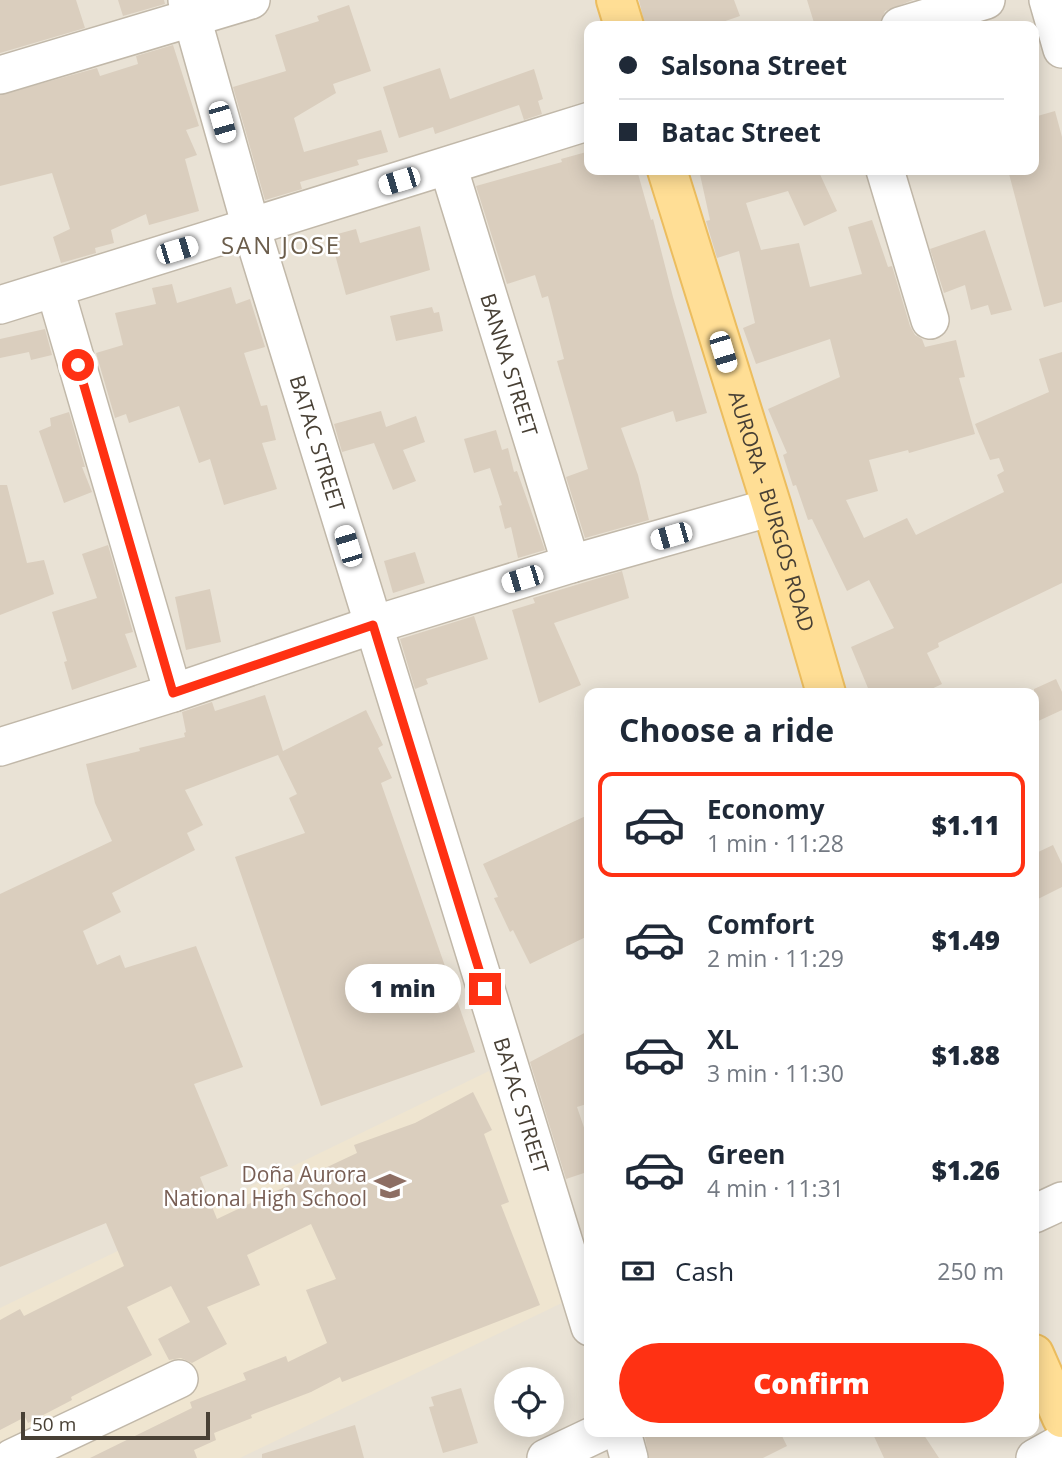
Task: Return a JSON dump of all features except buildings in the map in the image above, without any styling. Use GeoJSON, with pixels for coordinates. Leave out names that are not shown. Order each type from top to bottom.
{"type":"FeatureCollection","features":[{"type":"Feature","properties":{"kind":"main road"},"geometry":{"type":"LineString","coordinates":[[616,0],[622,21]]}},
{"type":"Feature","properties":{"kind":"main road","name":"AURORA - BURGOS ROAD"},"geometry":{"type":"LineString","coordinates":[[669,175],[825,688]]}},
{"type":"Feature","properties":{"kind":"main road"},"geometry":{"type":"LineString","coordinates":[[1039,1365],[1062,1418]]}},
{"type":"Feature","properties":{"kind":"street"},"geometry":{"type":"LineString","coordinates":[[0,75],[190,9],[251,0]]}},
{"type":"Feature","properties":{"kind":"street"},"geometry":{"type":"LineString","coordinates":[[917,21],[986,0]]}},
{"type":"Feature","properties":{"kind":"street"},"geometry":{"type":"LineString","coordinates":[[1048,0],[1062,49]]}},
{"type":"Feature","properties":{"kind":"street","name":"BATAC STREET"},"geometry":{"type":"LineString","coordinates":[[190,9],[251,227],[584,1308]]}},
{"type":"Feature","properties":{"kind":"street"},"geometry":{"type":"LineString","coordinates":[[0,305],[584,123]]}},
{"type":"Feature","properties":{"kind":"street","name":"BANNA STREET"},"geometry":{"type":"LineString","coordinates":[[448,166],[571,564]]}},
{"type":"Feature","properties":{"kind":"street"},"geometry":{"type":"LineString","coordinates":[[886,175],[930,320]]}},
{"type":"Feature","properties":{"kind":"street"},"geometry":{"type":"LineString","coordinates":[[55,289],[173,693]]}},
{"type":"Feature","properties":{"kind":"street"},"geometry":{"type":"LineString","coordinates":[[0,747],[173,693],[373,625],[571,564],[772,508]]}},
{"type":"Feature","properties":{"kind":"street"},"geometry":{"type":"LineString","coordinates":[[1039,1212],[1062,1201]]}},
{"type":"Feature","properties":{"kind":"street"},"geometry":{"type":"LineString","coordinates":[[12,1458],[179,1379]]}},
{"type":"Feature","properties":{"kind":"street"},"geometry":{"type":"LineString","coordinates":[[546,1458],[590,1437]]}},
{"type":"Feature","properties":{"kind":"street"},"geometry":{"type":"LineString","coordinates":[[623,1437],[629,1458]]}},
{"type":"Feature","properties":{"kind":"street"},"geometry":{"type":"LineString","coordinates":[[1035,1458],[1062,1443]]}},
{"type":"Feature","properties":{"kind":"shaded area"},"geometry":{"type":"Polygon","coordinates":[[[0,0],[1062,0],[1062,1458],[0,1458],[0,0]]]}},
{"type":"Feature","properties":{"kind":"shaded area","name":"Doña Aurora National High School"},"geometry":{"type":"Polygon","coordinates":[[[489,1071],[568,1300],[240,1458],[0,1458],[0,1308],[489,1071]]]}},
{"type":"Feature","properties":{"kind":"place","name":"Doña Aurora National High School"},"geometry":{"type":"Point","coordinates":[390,1186]}},
{"type":"Feature","properties":{"kind":"district","name":"SAN JOSE"},"geometry":{"type":"Point","coordinates":[281,244]}},
{"type":"Feature","properties":{"kind":"route"},"geometry":{"type":"LineString","coordinates":[[78,365],[173,693],[373,625],[485,989]]}}]}
